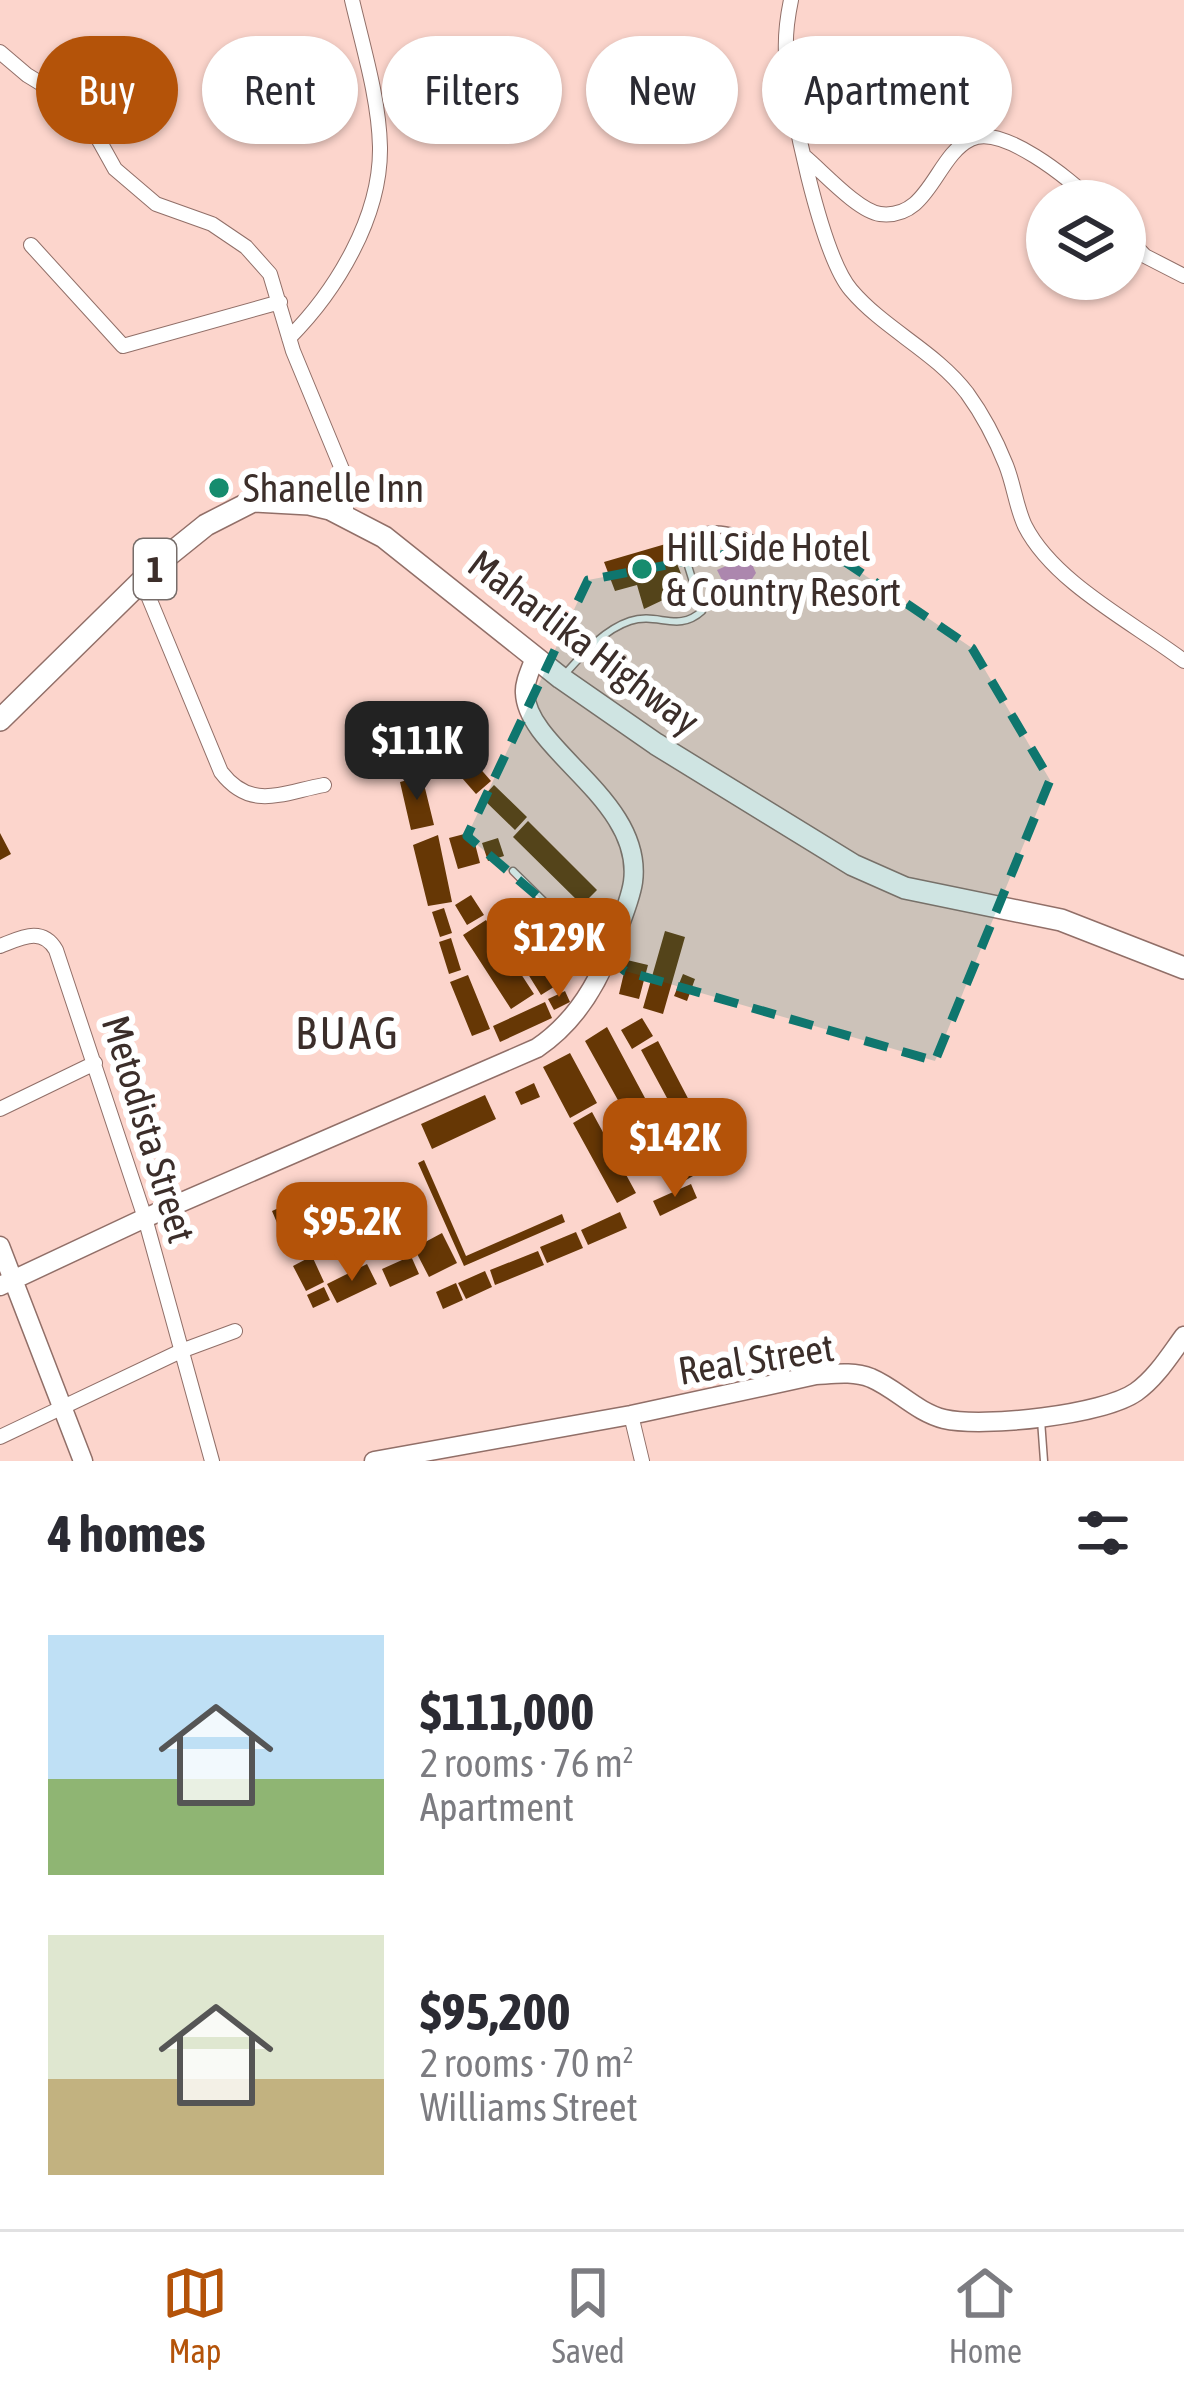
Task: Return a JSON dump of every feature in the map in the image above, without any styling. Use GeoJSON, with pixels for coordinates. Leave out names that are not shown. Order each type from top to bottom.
{"type":"FeatureCollection","features":[{"type":"Feature","properties":{"kind":"main road","name":"Maharlika Highway"},"geometry":{"type":"LineString","coordinates":[[0,720],[206,524],[253,501],[295,501],[346,517],[409,554],[561,678],[710,780],[882,878],[905,888],[1061,920],[1184,968]]}},
{"type":"Feature","properties":{"kind":"street"},"geometry":{"type":"LineString","coordinates":[[289,338],[342,272],[362,228],[377,168],[376,121],[352,0]]}},
{"type":"Feature","properties":{"kind":"street"},"geometry":{"type":"LineString","coordinates":[[791,0],[785,28],[786,60],[820,220],[848,287],[947,370],[966,393],[1005,462],[1026,528],[1044,555],[1184,661]]}},
{"type":"Feature","properties":{"kind":"street"},"geometry":{"type":"LineString","coordinates":[[0,52],[27,75],[82,107],[115,169],[156,204],[193,214],[246,247],[270,274],[321,425],[346,479],[346,517]]}},
{"type":"Feature","properties":{"kind":"street"},"geometry":{"type":"LineString","coordinates":[[806,157],[861,206],[880,214],[893,213],[926,195],[966,142],[988,136],[1025,151],[1064,180]]}},
{"type":"Feature","properties":{"kind":"street"},"geometry":{"type":"LineString","coordinates":[[31,245],[123,346],[280,302]]}},
{"type":"Feature","properties":{"kind":"street"},"geometry":{"type":"LineString","coordinates":[[1146,255],[1184,277]]}},
{"type":"Feature","properties":{"kind":"street"},"geometry":{"type":"LineString","coordinates":[[142,581],[221,772],[231,785],[243,795],[259,796],[324,785]]}},
{"type":"Feature","properties":{"kind":"street"},"geometry":{"type":"LineString","coordinates":[[7,1283],[537,1048],[581,1006],[598,982],[633,883],[632,849],[595,787],[535,719],[525,693],[535,657]]}},
{"type":"Feature","properties":{"kind":"street","name":"Metodista Street"},"geometry":{"type":"LineString","coordinates":[[0,946],[32,935],[50,940],[146,1218],[212,1461]]}},
{"type":"Feature","properties":{"kind":"street"},"geometry":{"type":"LineString","coordinates":[[0,1109],[95,1063]]}},
{"type":"Feature","properties":{"kind":"street"},"geometry":{"type":"LineString","coordinates":[[0,1246],[7,1283],[83,1461]]}},
{"type":"Feature","properties":{"kind":"street"},"geometry":{"type":"LineString","coordinates":[[0,1437],[235,1331]]}},
{"type":"Feature","properties":{"kind":"street","name":"Real Street"},"geometry":{"type":"LineString","coordinates":[[374,1461],[631,1415],[816,1375],[847,1373],[869,1378],[922,1411],[945,1419],[971,1422],[1081,1413],[1135,1393],[1184,1336]]}},
{"type":"Feature","properties":{"kind":"street"},"geometry":{"type":"LineString","coordinates":[[631,1415],[642,1461]]}},
{"type":"Feature","properties":{"kind":"lane"},"geometry":{"type":"LineString","coordinates":[[561,678],[604,635],[632,621],[676,625],[697,616],[703,603],[685,556],[695,537],[720,530],[751,534],[778,555]]}},
{"type":"Feature","properties":{"kind":"lane"},"geometry":{"type":"LineString","coordinates":[[513,871],[571,928],[613,943]]}},
{"type":"Feature","properties":{"kind":"lane"},"geometry":{"type":"LineString","coordinates":[[1041,1416],[1044,1461]]}},
{"type":"Feature","properties":{"kind":"highlighted area"},"geometry":{"type":"Polygon","coordinates":[[[810,538],[972,648],[1050,780],[935,1061],[625,971],[467,836],[588,580],[810,538]]]}},
{"type":"Feature","properties":{"kind":"shaded area"},"geometry":{"type":"Polygon","coordinates":[[[742,559],[751,562],[756,573],[726,588],[717,570],[742,559]]]}},
{"type":"Feature","properties":{"kind":"building","name":"Hill Side Hotel & Country Resort"},"geometry":{"type":"Polygon","coordinates":[[[669,543],[690,597],[663,600],[644,609],[637,585],[615,591],[604,562],[669,543]]]}},
{"type":"Feature","properties":{"kind":"building"},"geometry":{"type":"Polygon","coordinates":[[[456,741],[491,781],[476,794],[441,754],[456,741]]]}},
{"type":"Feature","properties":{"kind":"building"},"geometry":{"type":"Polygon","coordinates":[[[422,776],[434,825],[411,830],[400,782],[422,776]]]}},
{"type":"Feature","properties":{"kind":"building"},"geometry":{"type":"Polygon","coordinates":[[[494,785],[527,817],[515,830],[482,798],[494,785]]]}},
{"type":"Feature","properties":{"kind":"building"},"geometry":{"type":"Polygon","coordinates":[[[528,821],[597,890],[582,905],[513,837],[528,821]]]}},
{"type":"Feature","properties":{"kind":"building"},"geometry":{"type":"Polygon","coordinates":[[[472,832],[480,863],[458,869],[449,838],[472,832]]]}},
{"type":"Feature","properties":{"kind":"building"},"geometry":{"type":"Polygon","coordinates":[[[0,833],[11,854],[0,860],[0,833]]]}},
{"type":"Feature","properties":{"kind":"building"},"geometry":{"type":"Polygon","coordinates":[[[438,835],[452,902],[428,906],[413,845],[438,835]]]}},
{"type":"Feature","properties":{"kind":"building"},"geometry":{"type":"Polygon","coordinates":[[[498,838],[504,856],[488,861],[482,843],[498,838]]]}},
{"type":"Feature","properties":{"kind":"building"},"geometry":{"type":"Polygon","coordinates":[[[471,895],[484,915],[467,925],[455,905],[471,895]]]}},
{"type":"Feature","properties":{"kind":"building"},"geometry":{"type":"Polygon","coordinates":[[[519,902],[527,916],[501,931],[493,918],[519,902]]]}},
{"type":"Feature","properties":{"kind":"building"},"geometry":{"type":"Polygon","coordinates":[[[444,908],[452,933],[440,937],[432,912],[444,908]]]}},
{"type":"Feature","properties":{"kind":"building"},"geometry":{"type":"Polygon","coordinates":[[[534,914],[573,975],[541,995],[503,934],[534,914]]]}},
{"type":"Feature","properties":{"kind":"building"},"geometry":{"type":"Polygon","coordinates":[[[486,920],[534,994],[511,1009],[463,935],[486,920]]]}},
{"type":"Feature","properties":{"kind":"building"},"geometry":{"type":"Polygon","coordinates":[[[665,931],[685,937],[663,1014],[643,1008],[665,931]]]}},
{"type":"Feature","properties":{"kind":"building"},"geometry":{"type":"Polygon","coordinates":[[[451,938],[461,970],[449,974],[439,942],[451,938]]]}},
{"type":"Feature","properties":{"kind":"building"},"geometry":{"type":"Polygon","coordinates":[[[627,960],[648,965],[639,999],[619,994],[627,960]]]}},
{"type":"Feature","properties":{"kind":"building"},"geometry":{"type":"Polygon","coordinates":[[[683,974],[695,979],[687,1001],[674,996],[683,974]]]}},
{"type":"Feature","properties":{"kind":"building"},"geometry":{"type":"Polygon","coordinates":[[[468,975],[490,1029],[472,1036],[450,982],[468,975]]]}},
{"type":"Feature","properties":{"kind":"building"},"geometry":{"type":"Polygon","coordinates":[[[565,991],[570,1002],[554,1010],[548,999],[565,991]]]}},
{"type":"Feature","properties":{"kind":"building"},"geometry":{"type":"Polygon","coordinates":[[[545,1002],[552,1018],[500,1042],[493,1026],[545,1002]]]}},
{"type":"Feature","properties":{"kind":"building"},"geometry":{"type":"Polygon","coordinates":[[[642,1018],[653,1036],[632,1049],[621,1030],[642,1018]]]}},
{"type":"Feature","properties":{"kind":"building"},"geometry":{"type":"Polygon","coordinates":[[[607,1027],[668,1141],[648,1154],[585,1041],[607,1027]]]}},
{"type":"Feature","properties":{"kind":"building"},"geometry":{"type":"Polygon","coordinates":[[[658,1041],[703,1127],[687,1135],[641,1050],[658,1041]]]}},
{"type":"Feature","properties":{"kind":"building"},"geometry":{"type":"Polygon","coordinates":[[[570,1053],[597,1103],[570,1118],[543,1067],[570,1053]]]}},
{"type":"Feature","properties":{"kind":"building"},"geometry":{"type":"Polygon","coordinates":[[[534,1083],[540,1097],[521,1105],[515,1092],[534,1083]]]}},
{"type":"Feature","properties":{"kind":"building"},"geometry":{"type":"Polygon","coordinates":[[[485,1095],[496,1119],[432,1149],[421,1124],[485,1095]]]}},
{"type":"Feature","properties":{"kind":"building"},"geometry":{"type":"Polygon","coordinates":[[[592,1112],[636,1193],[617,1203],[573,1123],[592,1112]]]}},
{"type":"Feature","properties":{"kind":"building"},"geometry":{"type":"Polygon","coordinates":[[[730,1112],[742,1159],[727,1163],[715,1116],[730,1112]]]}},
{"type":"Feature","properties":{"kind":"building"},"geometry":{"type":"Polygon","coordinates":[[[677,1148],[693,1176],[674,1187],[661,1159],[677,1148]]]}},
{"type":"Feature","properties":{"kind":"building"},"geometry":{"type":"Polygon","coordinates":[[[424,1160],[466,1256],[562,1214],[565,1222],[464,1266],[418,1163],[424,1160]]]}},
{"type":"Feature","properties":{"kind":"building"},"geometry":{"type":"Polygon","coordinates":[[[691,1184],[697,1198],[660,1216],[653,1201],[691,1184]]]}},
{"type":"Feature","properties":{"kind":"building"},"geometry":{"type":"Polygon","coordinates":[[[294,1201],[314,1249],[292,1258],[272,1211],[294,1201]]]}},
{"type":"Feature","properties":{"kind":"building"},"geometry":{"type":"Polygon","coordinates":[[[620,1212],[627,1228],[588,1245],[581,1230],[620,1212]]]}},
{"type":"Feature","properties":{"kind":"building"},"geometry":{"type":"Polygon","coordinates":[[[576,1232],[583,1248],[547,1263],[540,1247],[576,1232]]]}},
{"type":"Feature","properties":{"kind":"building"},"geometry":{"type":"Polygon","coordinates":[[[442,1233],[457,1263],[429,1277],[414,1248],[442,1233]]]}},
{"type":"Feature","properties":{"kind":"building"},"geometry":{"type":"Polygon","coordinates":[[[538,1251],[544,1265],[495,1285],[490,1270],[538,1251]]]}},
{"type":"Feature","properties":{"kind":"building"},"geometry":{"type":"Polygon","coordinates":[[[312,1256],[324,1282],[306,1291],[293,1266],[312,1256]]]}},
{"type":"Feature","properties":{"kind":"building"},"geometry":{"type":"Polygon","coordinates":[[[411,1256],[419,1274],[390,1287],[382,1269],[411,1256]]]}},
{"type":"Feature","properties":{"kind":"building"},"geometry":{"type":"Polygon","coordinates":[[[367,1264],[377,1284],[337,1303],[327,1284],[367,1264]]]}},
{"type":"Feature","properties":{"kind":"building"},"geometry":{"type":"Polygon","coordinates":[[[485,1271],[492,1287],[466,1299],[458,1283],[485,1271]]]}},
{"type":"Feature","properties":{"kind":"building"},"geometry":{"type":"Polygon","coordinates":[[[456,1283],[463,1300],[443,1309],[436,1292],[456,1283]]]}},
{"type":"Feature","properties":{"kind":"building"},"geometry":{"type":"Polygon","coordinates":[[[324,1287],[330,1300],[313,1308],[307,1295],[324,1287]]]}},
{"type":"Feature","properties":{"kind":"place","name":"Shanelle Inn"},"geometry":{"type":"Point","coordinates":[219,488]}},
{"type":"Feature","properties":{"kind":"place","name":"Hill Side Hotel & Country Resort"},"geometry":{"type":"Point","coordinates":[642,569]}},
{"type":"Feature","properties":{"kind":"district","name":"BUAG"},"geometry":{"type":"Point","coordinates":[348,1033]}}]}
